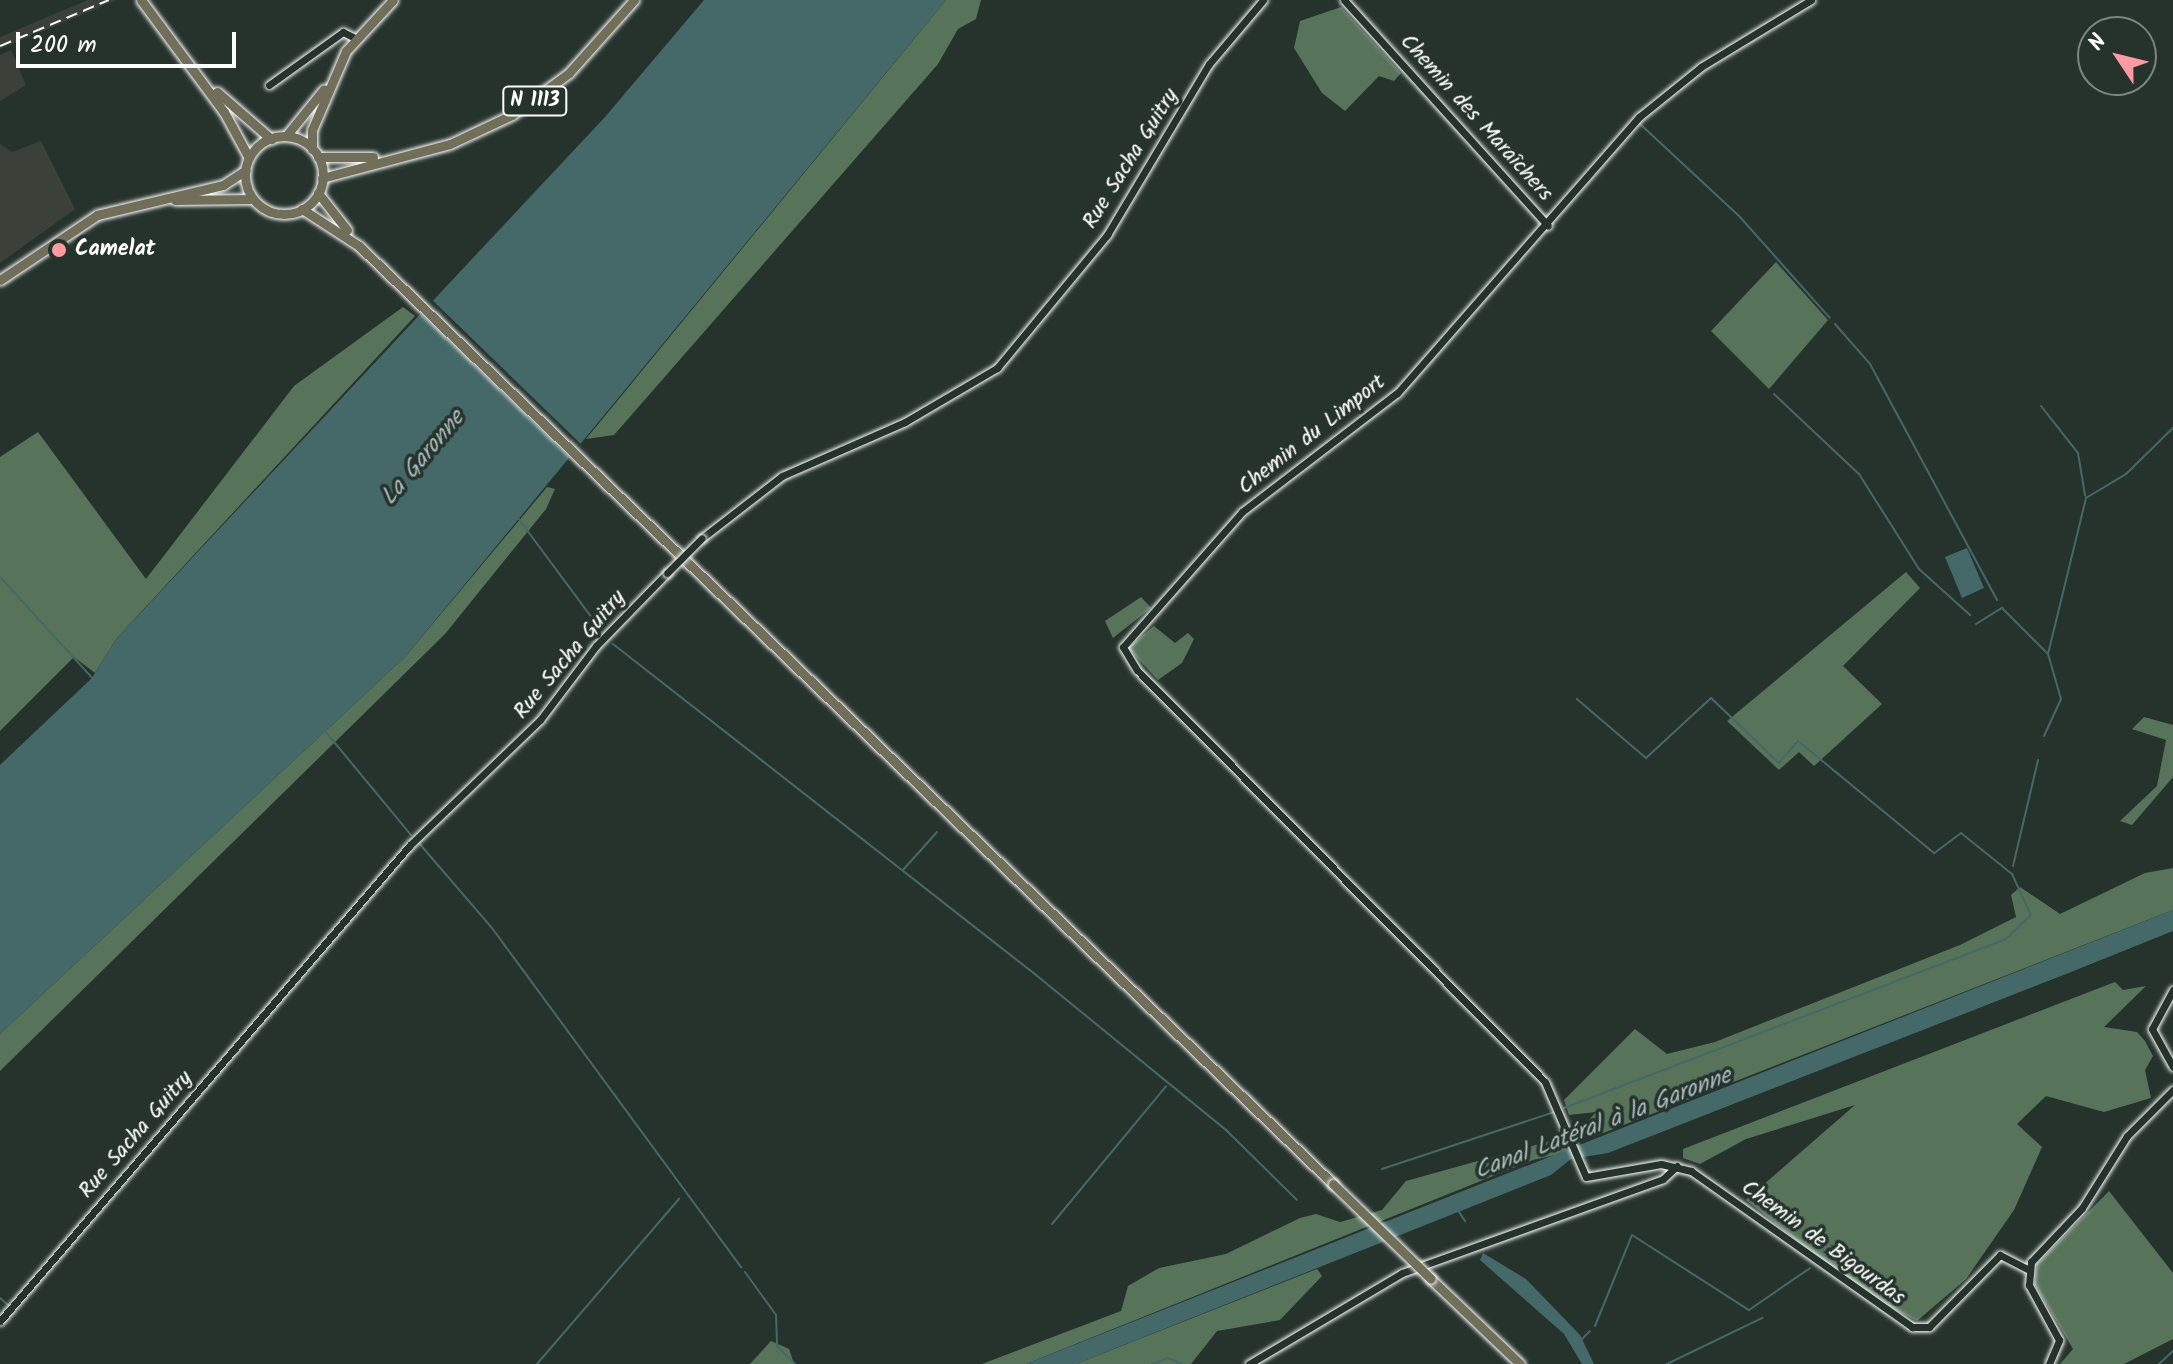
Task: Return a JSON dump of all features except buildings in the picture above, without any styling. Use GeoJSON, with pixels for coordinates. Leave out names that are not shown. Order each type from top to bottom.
{"type":"FeatureCollection","features":[{"type":"Feature","properties":{"kind":"main road"},"geometry":{"type":"LineString","coordinates":[[141,0],[187,60],[249,158]]}},
{"type":"Feature","properties":{"kind":"main road"},"geometry":{"type":"LineString","coordinates":[[253,199],[246,170],[249,158],[271,139],[285,136],[335,73],[355,38],[393,0]]}},
{"type":"Feature","properties":{"kind":"main road","name":"N 1113"},"geometry":{"type":"LineString","coordinates":[[322,178],[465,138],[528,105],[634,0]]}},
{"type":"Feature","properties":{"kind":"main road"},"geometry":{"type":"LineString","coordinates":[[187,60],[250,127],[271,139]]}},
{"type":"Feature","properties":{"kind":"main road"},"geometry":{"type":"LineString","coordinates":[[302,209],[318,193],[322,178],[315,153],[335,73]]}},
{"type":"Feature","properties":{"kind":"main road"},"geometry":{"type":"LineString","coordinates":[[285,136],[315,153]]}},
{"type":"Feature","properties":{"kind":"main road","name":"N 1113"},"geometry":{"type":"LineString","coordinates":[[315,153],[405,155]]}},
{"type":"Feature","properties":{"kind":"main road"},"geometry":{"type":"LineString","coordinates":[[0,280],[88,220],[136,203],[218,186],[246,170]]}},
{"type":"Feature","properties":{"kind":"main road"},"geometry":{"type":"LineString","coordinates":[[318,193],[359,246]]}},
{"type":"Feature","properties":{"kind":"main road"},"geometry":{"type":"LineString","coordinates":[[136,203],[253,199],[273,212],[302,209],[359,246],[1520,1364]]}},
{"type":"Feature","properties":{"kind":"street","name":"Rue Sacha Guitry"},"geometry":{"type":"LineString","coordinates":[[0,1321],[410,845],[540,720],[604,637],[702,538],[782,476],[905,422],[997,368],[1107,235],[1209,64],[1263,0]]}},
{"type":"Feature","properties":{"kind":"street","name":"Chemin des Maraîchers"},"geometry":{"type":"LineString","coordinates":[[1344,0],[1548,226]]}},
{"type":"Feature","properties":{"kind":"street","name":"Chemin du Limport"},"geometry":{"type":"LineString","coordinates":[[1677,1166],[1591,1179],[1578,1166],[1545,1082],[1148,681],[1123,647],[1242,512],[1397,393],[1548,226],[1639,117],[1701,67],[1811,0]]}},
{"type":"Feature","properties":{"kind":"street"},"geometry":{"type":"LineString","coordinates":[[269,85],[343,32],[355,38]]}},
{"type":"Feature","properties":{"kind":"street"},"geometry":{"type":"LineString","coordinates":[[2173,990],[2152,1029],[2173,1067]]}},
{"type":"Feature","properties":{"kind":"street"},"geometry":{"type":"LineString","coordinates":[[2049,1364],[2059,1340],[2028,1269],[2092,1194],[2127,1136],[2173,1090]]}},
{"type":"Feature","properties":{"kind":"street"},"geometry":{"type":"LineString","coordinates":[[1249,1364],[1402,1273],[1663,1179],[1677,1166]]}},
{"type":"Feature","properties":{"kind":"street","name":"Chemin de Bigourdas"},"geometry":{"type":"LineString","coordinates":[[1677,1166],[1912,1327],[1929,1327],[2000,1255],[2028,1269]]}},
{"type":"Feature","properties":{"kind":"shaded area"},"geometry":{"type":"Polygon","coordinates":[[[88,0],[117,0],[0,49],[0,37],[88,0]]]}},
{"type":"Feature","properties":{"kind":"shaded area"},"geometry":{"type":"Polygon","coordinates":[[[11,50],[26,85],[0,101],[0,55],[11,50]]]}},
{"type":"Feature","properties":{"kind":"shaded area"},"geometry":{"type":"Polygon","coordinates":[[[41,141],[75,209],[0,263],[0,144],[12,152],[41,141]]]}},
{"type":"Feature","properties":{"kind":"green space"},"geometry":{"type":"Polygon","coordinates":[[[946,0],[981,0],[976,19],[958,29],[938,64],[614,435],[586,439],[946,0]]]}},
{"type":"Feature","properties":{"kind":"green space"},"geometry":{"type":"Polygon","coordinates":[[[1341,7],[1401,73],[1394,81],[1379,76],[1345,111],[1322,93],[1294,48],[1300,21],[1341,7]]]}},
{"type":"Feature","properties":{"kind":"green space"},"geometry":{"type":"Polygon","coordinates":[[[1776,262],[1828,320],[1769,389],[1711,331],[1776,262]]]}},
{"type":"Feature","properties":{"kind":"green space"},"geometry":{"type":"Polygon","coordinates":[[[403,307],[415,316],[117,638],[95,673],[74,657],[0,731],[0,457],[38,432],[146,579],[294,386],[403,307]]]}},
{"type":"Feature","properties":{"kind":"green space"},"geometry":{"type":"Polygon","coordinates":[[[547,487],[555,489],[546,509],[445,634],[0,1071],[0,1034],[405,657],[547,487]]]}},
{"type":"Feature","properties":{"kind":"green space"},"geometry":{"type":"Polygon","coordinates":[[[1906,572],[1920,588],[1843,666],[1882,704],[1814,766],[1799,752],[1779,770],[1727,721],[1906,572]]]}},
{"type":"Feature","properties":{"kind":"green space"},"geometry":{"type":"Polygon","coordinates":[[[1141,597],[1151,608],[1113,638],[1105,621],[1141,597]]]}},
{"type":"Feature","properties":{"kind":"green space"},"geometry":{"type":"Polygon","coordinates":[[[1154,626],[1175,643],[1188,633],[1194,639],[1182,663],[1158,680],[1128,648],[1154,626]]]}},
{"type":"Feature","properties":{"kind":"green space"},"geometry":{"type":"Polygon","coordinates":[[[2144,717],[2173,725],[2173,777],[2132,825],[2120,821],[2157,786],[2166,740],[2132,729],[2144,717]]]}},
{"type":"Feature","properties":{"kind":"green space"},"geometry":{"type":"Polygon","coordinates":[[[2173,868],[2173,910],[1593,1137],[1576,1134],[1596,1112],[1569,1115],[1564,1100],[1635,1029],[1667,1054],[1715,1042],[1960,945],[2016,917],[2011,895],[2020,887],[2060,914],[2145,873],[2173,868]]]}},
{"type":"Feature","properties":{"kind":"green space"},"geometry":{"type":"Polygon","coordinates":[[[2115,982],[2123,990],[2146,986],[2104,1027],[2137,1032],[2145,1041],[2153,1056],[2145,1070],[2151,1098],[2104,1112],[2046,1096],[2017,1124],[2042,1147],[2014,1210],[1966,1279],[1917,1321],[1860,1291],[1746,1200],[1855,1105],[1746,1139],[1700,1164],[1683,1158],[1683,1149],[2115,982]]]}},
{"type":"Feature","properties":{"kind":"green space"},"geometry":{"type":"Polygon","coordinates":[[[1557,1139],[1569,1152],[1533,1160],[1026,1364],[982,1364],[1121,1311],[1128,1286],[1159,1268],[1226,1254],[1300,1218],[1316,1214],[1340,1222],[1382,1210],[1406,1181],[1557,1139]]]}},
{"type":"Feature","properties":{"kind":"green space"},"geometry":{"type":"Polygon","coordinates":[[[2109,1191],[2173,1273],[2173,1339],[2124,1364],[2060,1364],[2073,1349],[2035,1285],[2037,1264],[2109,1191]]]}},
{"type":"Feature","properties":{"kind":"green space"},"geometry":{"type":"Polygon","coordinates":[[[1317,1269],[1322,1276],[1280,1320],[1217,1331],[1191,1364],[1076,1364],[1317,1269]]]}},
{"type":"Feature","properties":{"kind":"green space"},"geometry":{"type":"Polygon","coordinates":[[[771,1341],[789,1349],[794,1364],[750,1364],[771,1341]]]}},
{"type":"Feature","properties":{"kind":"water","name":"La Garonne"},"geometry":{"type":"Polygon","coordinates":[[[704,0],[946,0],[405,657],[0,1034],[0,765],[92,678],[117,638],[605,117],[704,0]]]}},
{"type":"Feature","properties":{"kind":"water"},"geometry":{"type":"Polygon","coordinates":[[[1967,548],[1984,588],[1962,598],[1945,557],[1967,548]]]}},
{"type":"Feature","properties":{"kind":"water"},"geometry":{"type":"Polygon","coordinates":[[[2173,910],[2173,931],[2061,976],[1608,1153],[1571,1159],[1551,1175],[1076,1364],[1026,1364],[2173,910]]]}},
{"type":"Feature","properties":{"kind":"water"},"geometry":{"type":"Polygon","coordinates":[[[1483,1253],[1526,1279],[1580,1335],[1594,1364],[1582,1364],[1564,1334],[1480,1260],[1483,1253]]]}},
{"type":"Feature","properties":{"kind":"pier"},"geometry":{"type":"Polygon","coordinates":[[[428,296],[584,447],[573,461],[416,309],[428,296]]]}},
{"type":"Feature","properties":{"kind":"waterway"},"geometry":{"type":"LineString","coordinates":[[1639,123],[1740,217],[1830,318]]}},
{"type":"Feature","properties":{"kind":"waterway"},"geometry":{"type":"LineString","coordinates":[[1835,324],[1870,364],[1997,600]]}},
{"type":"Feature","properties":{"kind":"waterway"},"geometry":{"type":"LineString","coordinates":[[1774,394],[1859,474],[1919,569],[1970,615]]}},
{"type":"Feature","properties":{"kind":"waterway"},"geometry":{"type":"LineString","coordinates":[[2041,406],[2078,453],[2085,495]]}},
{"type":"Feature","properties":{"kind":"waterway"},"geometry":{"type":"LineString","coordinates":[[2044,736],[2061,699],[2048,654],[2086,498],[2126,474],[2173,428]]}},
{"type":"Feature","properties":{"kind":"waterway"},"geometry":{"type":"LineString","coordinates":[[518,518],[598,626]]}},
{"type":"Feature","properties":{"kind":"waterway"},"geometry":{"type":"LineString","coordinates":[[0,577],[93,679]]}},
{"type":"Feature","properties":{"kind":"waterway"},"geometry":{"type":"LineString","coordinates":[[1976,624],[2002,608],[2047,653]]}},
{"type":"Feature","properties":{"kind":"waterway"},"geometry":{"type":"LineString","coordinates":[[613,644],[1036,975],[1227,1131],[1297,1200]]}},
{"type":"Feature","properties":{"kind":"waterway"},"geometry":{"type":"LineString","coordinates":[[1564,1108],[2006,939],[2031,915],[2012,874],[1961,833],[1934,853],[1798,741],[1779,763],[1711,698],[1646,758],[1577,699]]}},
{"type":"Feature","properties":{"kind":"waterway"},"geometry":{"type":"LineString","coordinates":[[325,731],[411,835]]}},
{"type":"Feature","properties":{"kind":"waterway"},"geometry":{"type":"LineString","coordinates":[[2013,866],[2038,760]]}},
{"type":"Feature","properties":{"kind":"waterway"},"geometry":{"type":"LineString","coordinates":[[903,870],[937,832]]}},
{"type":"Feature","properties":{"kind":"waterway"},"geometry":{"type":"LineString","coordinates":[[418,842],[492,928],[741,1267]]}},
{"type":"Feature","properties":{"kind":"waterway"},"geometry":{"type":"LineString","coordinates":[[1052,1224],[1166,1086]]}},
{"type":"Feature","properties":{"kind":"waterway"},"geometry":{"type":"LineString","coordinates":[[1382,1169],[1554,1112]]}},
{"type":"Feature","properties":{"kind":"waterway"},"geometry":{"type":"LineString","coordinates":[[537,1364],[679,1199]]}},
{"type":"Feature","properties":{"kind":"waterway"},"geometry":{"type":"LineString","coordinates":[[1459,1212],[1465,1221]]}},
{"type":"Feature","properties":{"kind":"waterway"},"geometry":{"type":"LineString","coordinates":[[1595,1326],[1632,1235],[1749,1310],[1810,1268]]}},
{"type":"Feature","properties":{"kind":"waterway"},"geometry":{"type":"LineString","coordinates":[[745,1272],[776,1315],[777,1346],[795,1364]]}},
{"type":"Feature","properties":{"kind":"waterway"},"geometry":{"type":"LineString","coordinates":[[0,1298],[8,1305]]}},
{"type":"Feature","properties":{"kind":"waterway"},"geometry":{"type":"LineString","coordinates":[[1667,1364],[1762,1318]]}},
{"type":"Feature","properties":{"kind":"waterway"},"geometry":{"type":"LineString","coordinates":[[1582,1339],[1590,1331]]}},
{"type":"Feature","properties":{"kind":"waterway"},"geometry":{"type":"LineString","coordinates":[[2159,1364],[2173,1351]]}},
{"type":"Feature","properties":{"kind":"waterway"},"geometry":{"type":"LineString","coordinates":[[1152,1364],[1168,1358],[1182,1364]]}},
{"type":"Feature","properties":{"kind":"railway"},"geometry":{"type":"LineString","coordinates":[[0,46],[109,0]]}},
{"type":"Feature","properties":{"kind":"place","name":"Camelat"},"geometry":{"type":"Point","coordinates":[59,250]}},
{"type":"Feature","properties":{"kind":"water label","name":"Canal Latéral à la Garonne"},"geometry":{"type":"Point","coordinates":[1603,1124]}}]}
